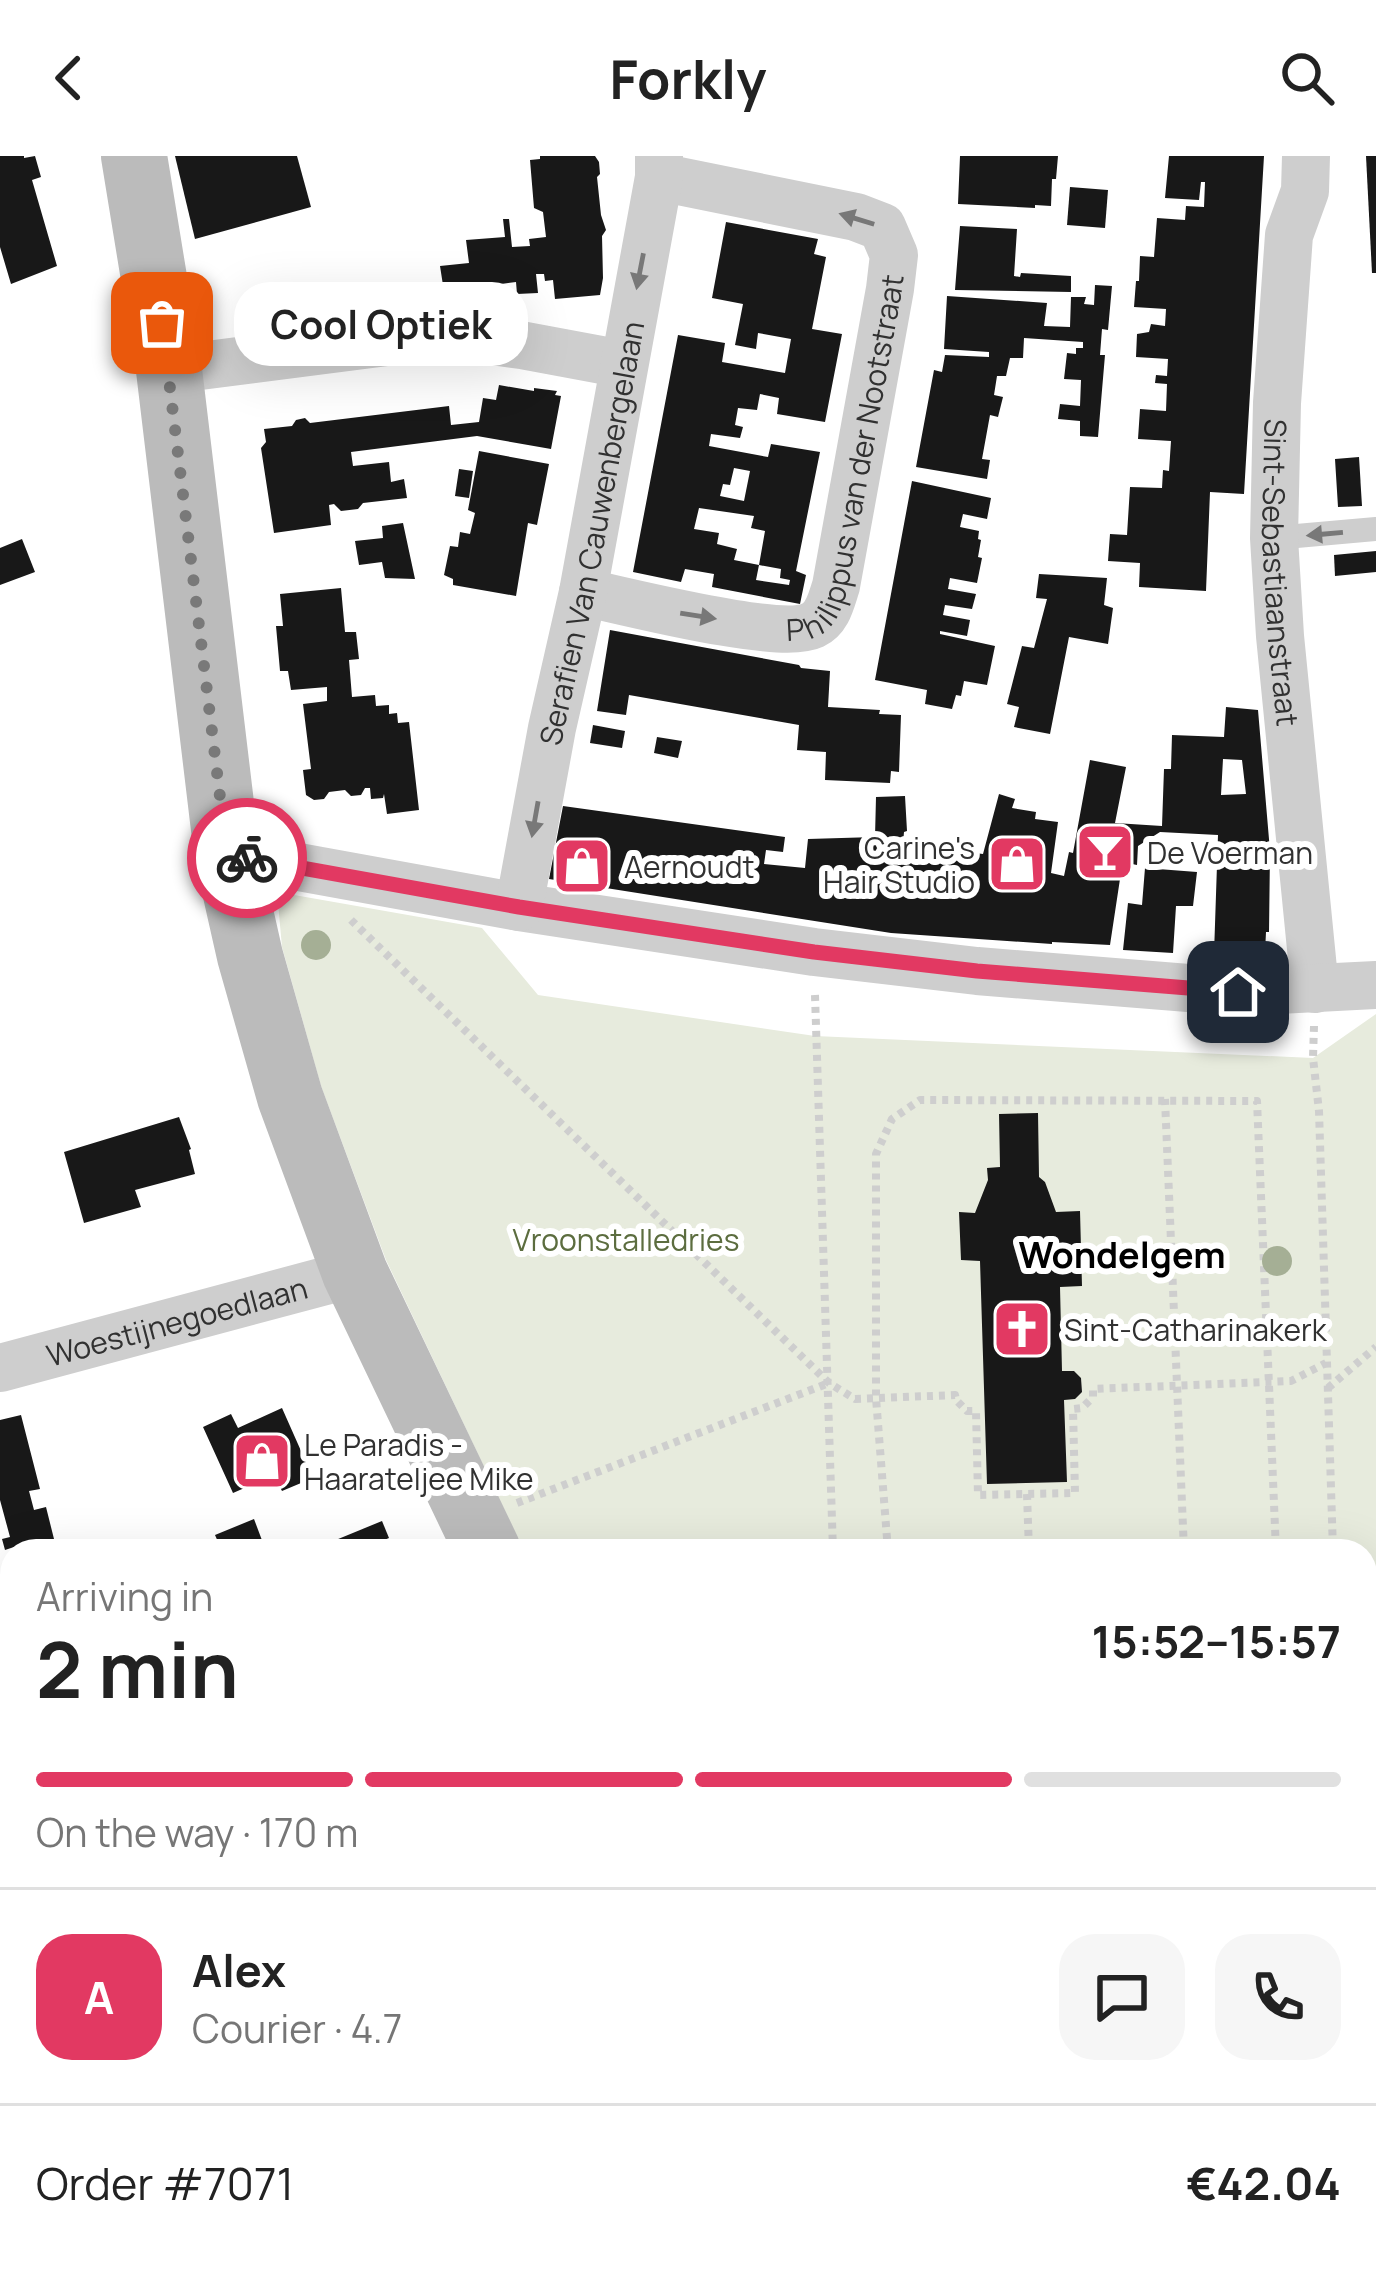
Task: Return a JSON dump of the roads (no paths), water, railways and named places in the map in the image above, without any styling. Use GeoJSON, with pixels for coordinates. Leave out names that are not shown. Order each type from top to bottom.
{"type":"FeatureCollection","features":[{"type":"Feature","properties":{"kind":"street"},"geometry":{"type":"LineString","coordinates":[[134,156],[169,370],[227,854],[250,956],[290,1097],[355,1274],[480,1536]]}},
{"type":"Feature","properties":{"kind":"street","name":"Sint-Sebastiaanstraat"},"geometry":{"type":"LineString","coordinates":[[1306,156],[1304,191],[1288,235],[1276,404],[1274,538],[1315,988]]}},
{"type":"Feature","properties":{"kind":"street","name":"Serafien Van Cauwenbergelaan"},"geometry":{"type":"LineString","coordinates":[[519,907],[583,592],[659,166]]}},
{"type":"Feature","properties":{"kind":"street","name":"Philippus van der Nootstraat"},"geometry":{"type":"LineString","coordinates":[[583,592],[779,629],[818,624],[836,586],[890,289],[894,255],[882,227],[659,166]]}},
{"type":"Feature","properties":{"kind":"street"},"geometry":{"type":"LineString","coordinates":[[169,370],[418,338],[470,338],[623,364]]}},
{"type":"Feature","properties":{"kind":"street"},"geometry":{"type":"LineString","coordinates":[[227,854],[519,907],[814,952],[977,971],[1238,992],[1376,985]]}},
{"type":"Feature","properties":{"kind":"street","name":"Woestijnegoedlaan"},"geometry":{"type":"LineString","coordinates":[[0,1368],[355,1274]]}},
{"type":"Feature","properties":{"kind":"lane"},"geometry":{"type":"LineString","coordinates":[[1274,538],[1376,529]]}},
{"type":"Feature","properties":{"kind":"place","name":"Cool Optiek"},"geometry":{"type":"Point","coordinates":[162,323]}},
{"type":"Feature","properties":{"kind":"place","name":"De Voerman"},"geometry":{"type":"Point","coordinates":[1105,852]}},
{"type":"Feature","properties":{"kind":"place","name":"Carine's Hair Studio"},"geometry":{"type":"Point","coordinates":[1017,864]}},
{"type":"Feature","properties":{"kind":"place","name":"Aernoudt"},"geometry":{"type":"Point","coordinates":[582,866]}},
{"type":"Feature","properties":{"kind":"place","name":"Sint-Catharinakerk"},"geometry":{"type":"Point","coordinates":[1022,1329]}},
{"type":"Feature","properties":{"kind":"place","name":"Le Paradis - Haarateljee Mike"},"geometry":{"type":"Point","coordinates":[262,1461]}},
{"type":"Feature","properties":{"kind":"district","name":"Wondelgem"},"geometry":{"type":"Point","coordinates":[1122,1254]}},
{"type":"Feature","properties":{"kind":"park label","name":"Vroonstalledries"},"geometry":{"type":"Point","coordinates":[626,1239]}}]}
